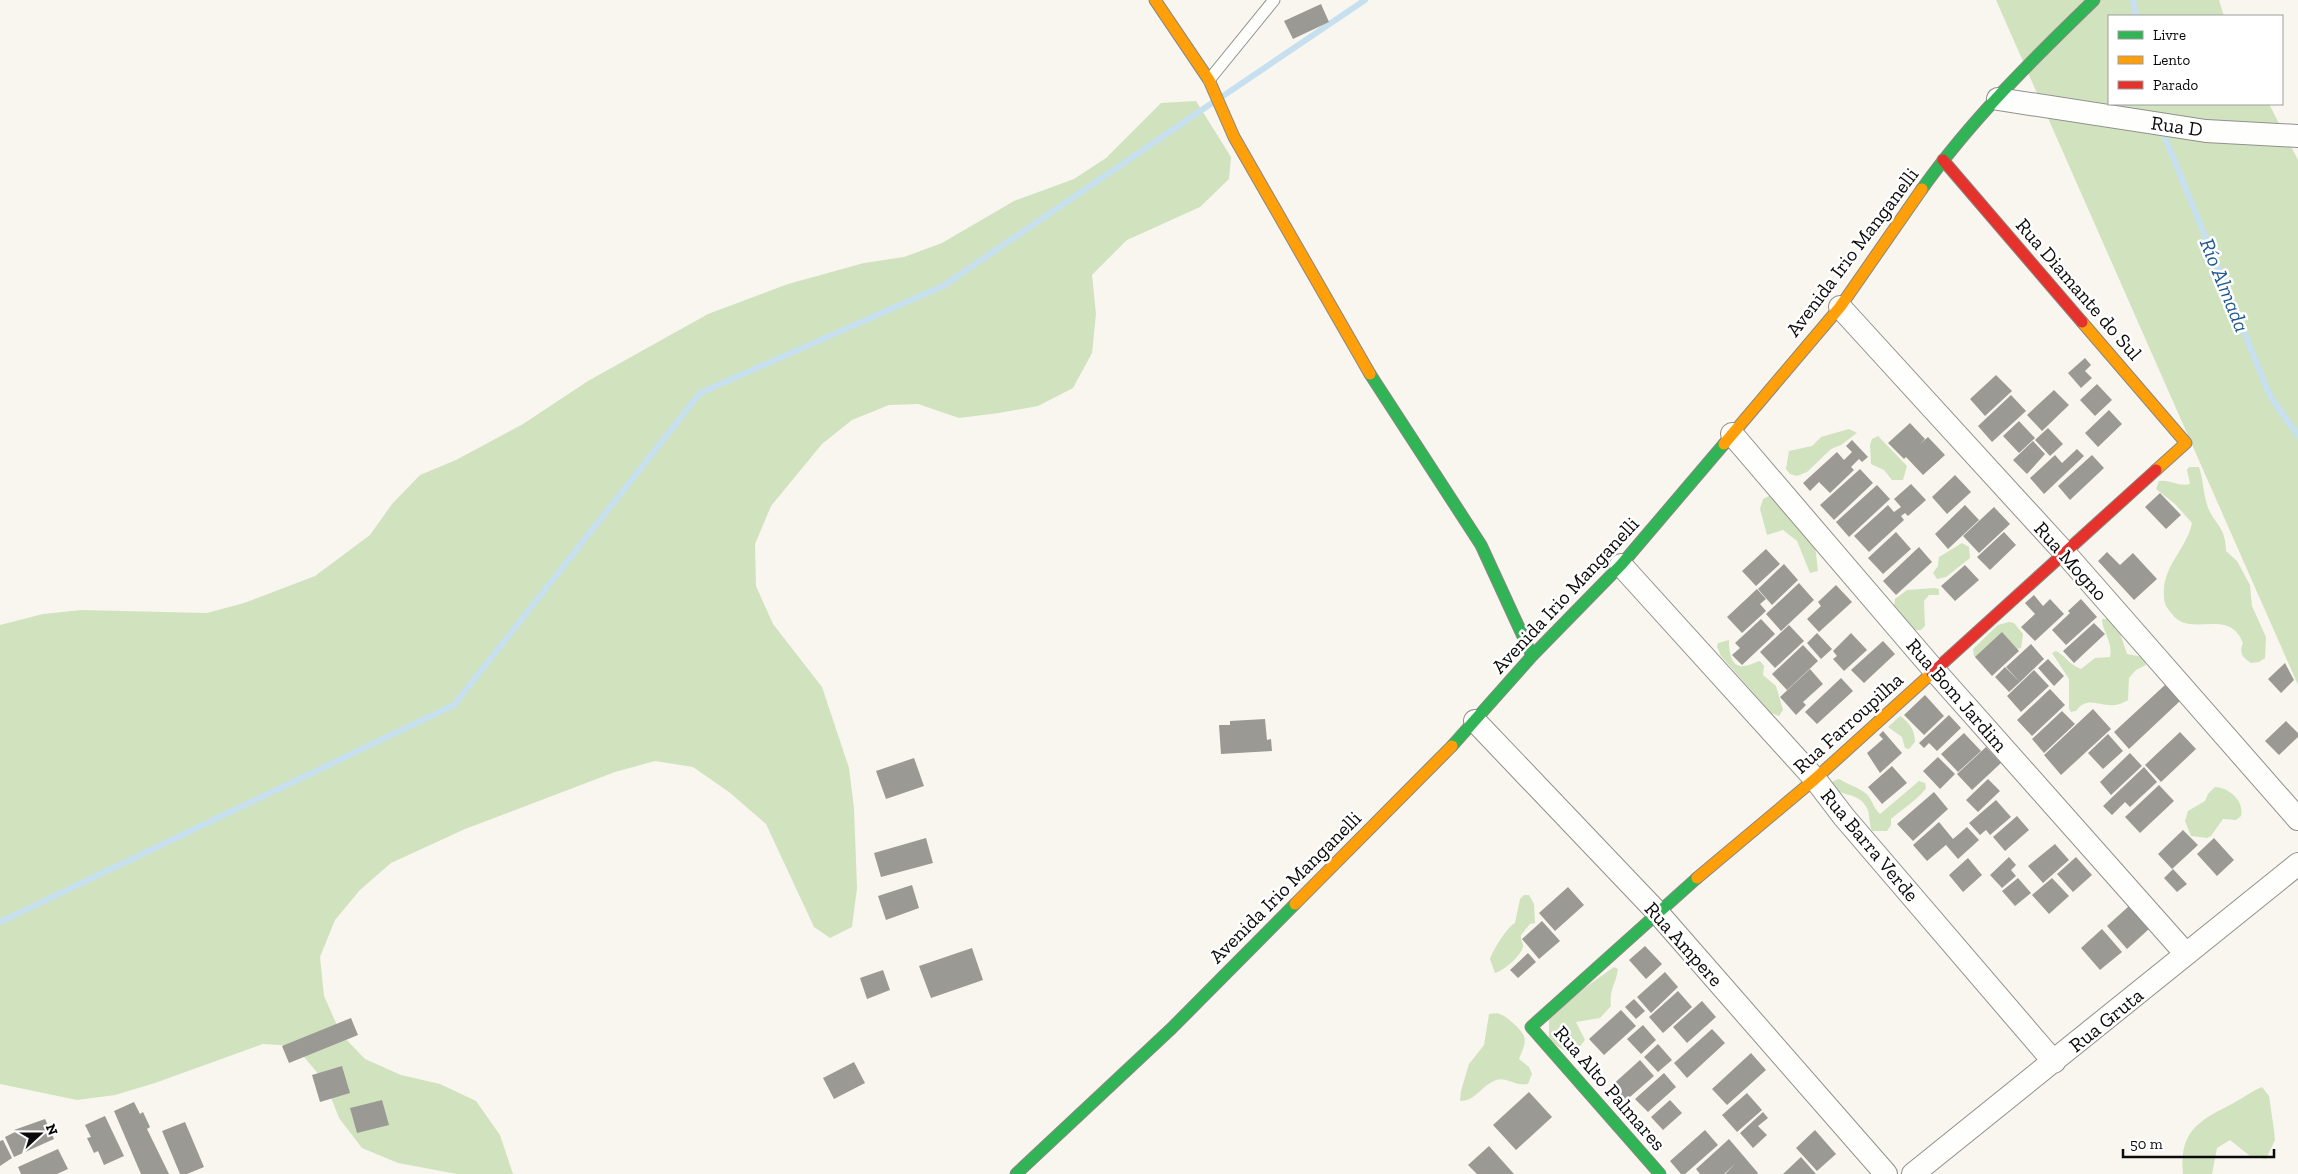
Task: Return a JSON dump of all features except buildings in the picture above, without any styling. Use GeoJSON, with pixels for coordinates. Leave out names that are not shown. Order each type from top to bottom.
{"type":"FeatureCollection","features":[{"type":"Feature","properties":{"kind":"street"},"geometry":{"type":"LineString","coordinates":[[1155,0],[1209,80],[1234,137],[1378,390],[1481,545],[1532,656]]}},
{"type":"Feature","properties":{"kind":"street","name":"Avenida Irio Manganelli"},"geometry":{"type":"LineString","coordinates":[[1016,1174],[1172,1028],[1475,721],[1532,656],[1621,565],[1840,306],[1943,160],[2034,58],[2094,0]]}},
{"type":"Feature","properties":{"kind":"street","name":"Rua D"},"geometry":{"type":"LineString","coordinates":[[1998,99],[2206,131],[2298,136]]}},
{"type":"Feature","properties":{"kind":"street","name":"Rua Diamante do Sul"},"geometry":{"type":"LineString","coordinates":[[1943,160],[2186,443]]}},
{"type":"Feature","properties":{"kind":"street","name":"Rua Mogno"},"geometry":{"type":"LineString","coordinates":[[1840,306],[2064,552],[2298,819]]}},
{"type":"Feature","properties":{"kind":"street","name":"Rua Bom Jardim"},"geometry":{"type":"LineString","coordinates":[[1732,434],[1934,670],[2186,954]]}},
{"type":"Feature","properties":{"kind":"street","name":"Rua Farroupilha"},"geometry":{"type":"LineString","coordinates":[[1531,1027],[1657,912],[1815,779],[2186,443]]}},
{"type":"Feature","properties":{"kind":"street","name":"Rua Barra Verde"},"geometry":{"type":"LineString","coordinates":[[1621,565],[1815,779],[1844,817],[2054,1062]]}},
{"type":"Feature","properties":{"kind":"street","name":"Rua Ampere"},"geometry":{"type":"LineString","coordinates":[[1475,721],[1657,912],[1886,1174]]}},
{"type":"Feature","properties":{"kind":"street","name":"Rua Gruta"},"geometry":{"type":"LineString","coordinates":[[1913,1174],[2298,864]]}},
{"type":"Feature","properties":{"kind":"street","name":"Rua Alto Palmares"},"geometry":{"type":"LineString","coordinates":[[1531,1027],[1660,1174]]}},
{"type":"Feature","properties":{"kind":"lane"},"geometry":{"type":"LineString","coordinates":[[1209,80],[1274,0]]}},
{"type":"Feature","properties":{"kind":"green space"},"geometry":{"type":"Polygon","coordinates":[[[1996,0],[2219,0],[2224,15],[2108,15],[2108,105],[2270,105],[2298,160],[2298,685],[1996,0]]]}},
{"type":"Feature","properties":{"kind":"green space"},"geometry":{"type":"Polygon","coordinates":[[[1196,101],[1231,157],[1229,179],[1200,207],[1127,240],[1092,275],[1096,314],[1092,353],[1073,388],[1038,406],[999,413],[959,418],[918,404],[889,405],[852,420],[822,444],[771,506],[755,544],[756,586],[773,624],[822,687],[849,768],[854,808],[857,888],[852,927],[830,938],[814,927],[766,824],[729,792],[693,767],[655,761],[615,772],[465,829],[391,863],[360,890],[335,920],[320,957],[324,996],[341,1034],[365,1059],[401,1075],[440,1084],[476,1101],[500,1135],[513,1174],[457,1174],[398,1163],[362,1148],[339,1118],[325,1082],[295,1046],[263,1044],[155,1083],[115,1095],[77,1100],[0,1084],[0,625],[43,614],[81,610],[207,613],[244,603],[315,576],[370,535],[392,504],[420,475],[456,460],[523,424],[588,381],[708,314],[788,284],[864,263],[904,257],[942,243],[1014,201],[1074,179],[1106,158],[1161,103],[1196,101]]]}},
{"type":"Feature","properties":{"kind":"green space"},"geometry":{"type":"Polygon","coordinates":[[[1849,429],[1857,433],[1841,445],[1831,449],[1807,472],[1797,476],[1790,474],[1786,469],[1789,451],[1812,446],[1821,437],[1849,429]]]}},
{"type":"Feature","properties":{"kind":"green space"},"geometry":{"type":"Polygon","coordinates":[[[1878,436],[1907,466],[1903,480],[1892,480],[1884,470],[1871,464],[1870,445],[1872,439],[1878,436]]]}},
{"type":"Feature","properties":{"kind":"green space"},"geometry":{"type":"Polygon","coordinates":[[[2189,467],[2199,467],[2208,508],[2224,535],[2226,551],[2237,561],[2250,585],[2252,606],[2266,637],[2265,658],[2259,662],[2251,663],[2243,657],[2241,649],[2243,643],[2237,632],[2229,626],[2189,624],[2180,621],[2165,604],[2164,586],[2166,576],[2185,541],[2192,523],[2175,504],[2156,489],[2159,481],[2182,485],[2190,484],[2187,470],[2189,467]]]}},
{"type":"Feature","properties":{"kind":"green space"},"geometry":{"type":"Polygon","coordinates":[[[1769,496],[1775,497],[1815,545],[1818,571],[1810,573],[1797,541],[1783,530],[1767,535],[1760,509],[1763,499],[1769,496]]]}},
{"type":"Feature","properties":{"kind":"green space"},"geometry":{"type":"Polygon","coordinates":[[[1962,543],[1969,547],[1970,558],[1946,577],[1937,579],[1933,573],[1938,566],[1939,557],[1962,543]]]}},
{"type":"Feature","properties":{"kind":"green space"},"geometry":{"type":"Polygon","coordinates":[[[1939,589],[1939,595],[1929,595],[1924,601],[1925,626],[1921,630],[1912,630],[1894,606],[1895,599],[1907,590],[1939,589]]]}},
{"type":"Feature","properties":{"kind":"green space"},"geometry":{"type":"Polygon","coordinates":[[[2102,619],[2110,619],[2119,630],[2127,654],[2143,657],[2146,665],[2136,670],[2129,678],[2128,700],[2112,705],[2087,703],[2076,711],[2071,712],[2069,709],[2069,679],[2052,653],[2056,651],[2081,669],[2095,658],[2110,657],[2109,641],[2102,619]]]}},
{"type":"Feature","properties":{"kind":"green space"},"geometry":{"type":"Polygon","coordinates":[[[2009,622],[2014,623],[2023,634],[2021,648],[1977,658],[1974,656],[1973,649],[1998,625],[2009,622]]]}},
{"type":"Feature","properties":{"kind":"green space"},"geometry":{"type":"Polygon","coordinates":[[[1729,640],[1731,657],[1736,664],[1746,666],[1760,661],[1764,666],[1763,675],[1776,686],[1783,710],[1779,716],[1771,713],[1721,656],[1717,647],[1718,643],[1729,640]]]}},
{"type":"Feature","properties":{"kind":"green space"},"geometry":{"type":"Polygon","coordinates":[[[1900,716],[1913,730],[1915,742],[1909,749],[1905,748],[1902,737],[1888,727],[1900,716]]]}},
{"type":"Feature","properties":{"kind":"green space"},"geometry":{"type":"Polygon","coordinates":[[[1839,779],[1867,794],[1880,814],[1919,781],[1925,783],[1926,788],[1915,800],[1891,819],[1891,825],[1887,831],[1872,831],[1867,808],[1862,801],[1831,787],[1833,781],[1839,779]]]}},
{"type":"Feature","properties":{"kind":"green space"},"geometry":{"type":"Polygon","coordinates":[[[2215,787],[2225,789],[2238,800],[2242,810],[2241,816],[2236,820],[2223,819],[2211,836],[2207,838],[2191,836],[2185,821],[2188,811],[2205,801],[2208,794],[2215,787]]]}},
{"type":"Feature","properties":{"kind":"green space"},"geometry":{"type":"Polygon","coordinates":[[[1524,895],[1529,895],[1534,904],[1535,923],[1530,924],[1521,935],[1523,946],[1519,955],[1507,966],[1495,973],[1490,959],[1501,939],[1515,923],[1520,899],[1524,895]]]}},
{"type":"Feature","properties":{"kind":"green space"},"geometry":{"type":"Polygon","coordinates":[[[1614,967],[1618,969],[1611,995],[1611,1006],[1600,1018],[1576,1022],[1585,1040],[1576,1051],[1569,1054],[1549,1040],[1549,1013],[1614,967]]]}},
{"type":"Feature","properties":{"kind":"green space"},"geometry":{"type":"Polygon","coordinates":[[[1497,1013],[1510,1020],[1524,1036],[1525,1040],[1519,1059],[1529,1067],[1532,1074],[1528,1084],[1519,1084],[1502,1079],[1498,1080],[1489,1084],[1470,1099],[1460,1101],[1469,1064],[1484,1045],[1489,1014],[1497,1013]]]}},
{"type":"Feature","properties":{"kind":"green space"},"geometry":{"type":"Polygon","coordinates":[[[2262,1087],[2269,1096],[2275,1140],[2266,1159],[2250,1156],[2230,1140],[2217,1148],[2212,1174],[2183,1174],[2182,1160],[2184,1149],[2192,1131],[2207,1118],[2262,1087]]]}},
{"type":"Feature","properties":{"kind":"waterway"},"geometry":{"type":"LineString","coordinates":[[1223,96],[1365,0]]}},
{"type":"Feature","properties":{"kind":"waterway","name":"Río Almada"},"geometry":{"type":"LineString","coordinates":[[2133,0],[2136,15]]}},
{"type":"Feature","properties":{"kind":"waterway"},"geometry":{"type":"LineString","coordinates":[[0,922],[454,705],[700,393],[943,286],[1212,103]]}},
{"type":"Feature","properties":{"kind":"waterway","name":"Río Almada"},"geometry":{"type":"LineString","coordinates":[[2162,130],[2270,396],[2298,436]]}},
{"type":"Feature","properties":{"kind":"traffic: fast"},"geometry":{"type":"LineString","coordinates":[[1922,189],[1982,114],[2094,0]]}},
{"type":"Feature","properties":{"kind":"traffic: fast"},"geometry":{"type":"LineString","coordinates":[[1370,374],[1481,545],[1532,656]]}},
{"type":"Feature","properties":{"kind":"traffic: fast"},"geometry":{"type":"LineString","coordinates":[[1452,746],[1532,656],[1621,565],[1724,444]]}},
{"type":"Feature","properties":{"kind":"traffic: fast"},"geometry":{"type":"LineString","coordinates":[[1660,1174],[1531,1027],[1697,878]]}},
{"type":"Feature","properties":{"kind":"traffic: fast"},"geometry":{"type":"LineString","coordinates":[[1016,1174],[1172,1028],[1295,904]]}},
{"type":"Feature","properties":{"kind":"traffic: slow"},"geometry":{"type":"LineString","coordinates":[[1155,0],[1209,80],[1234,137],[1370,374]]}},
{"type":"Feature","properties":{"kind":"traffic: slow"},"geometry":{"type":"LineString","coordinates":[[1724,444],[1840,307],[1922,189]]}},
{"type":"Feature","properties":{"kind":"traffic: slow"},"geometry":{"type":"LineString","coordinates":[[2082,322],[2186,443],[2156,470]]}},
{"type":"Feature","properties":{"kind":"traffic: slow"},"geometry":{"type":"LineString","coordinates":[[1697,878],[1815,779],[1932,673]]}},
{"type":"Feature","properties":{"kind":"traffic: slow"},"geometry":{"type":"LineString","coordinates":[[1295,904],[1452,746]]}},
{"type":"Feature","properties":{"kind":"traffic: jam"},"geometry":{"type":"LineString","coordinates":[[1943,160],[2082,322]]}},
{"type":"Feature","properties":{"kind":"traffic: jam"},"geometry":{"type":"LineString","coordinates":[[1932,673],[2156,470]]}}]}
